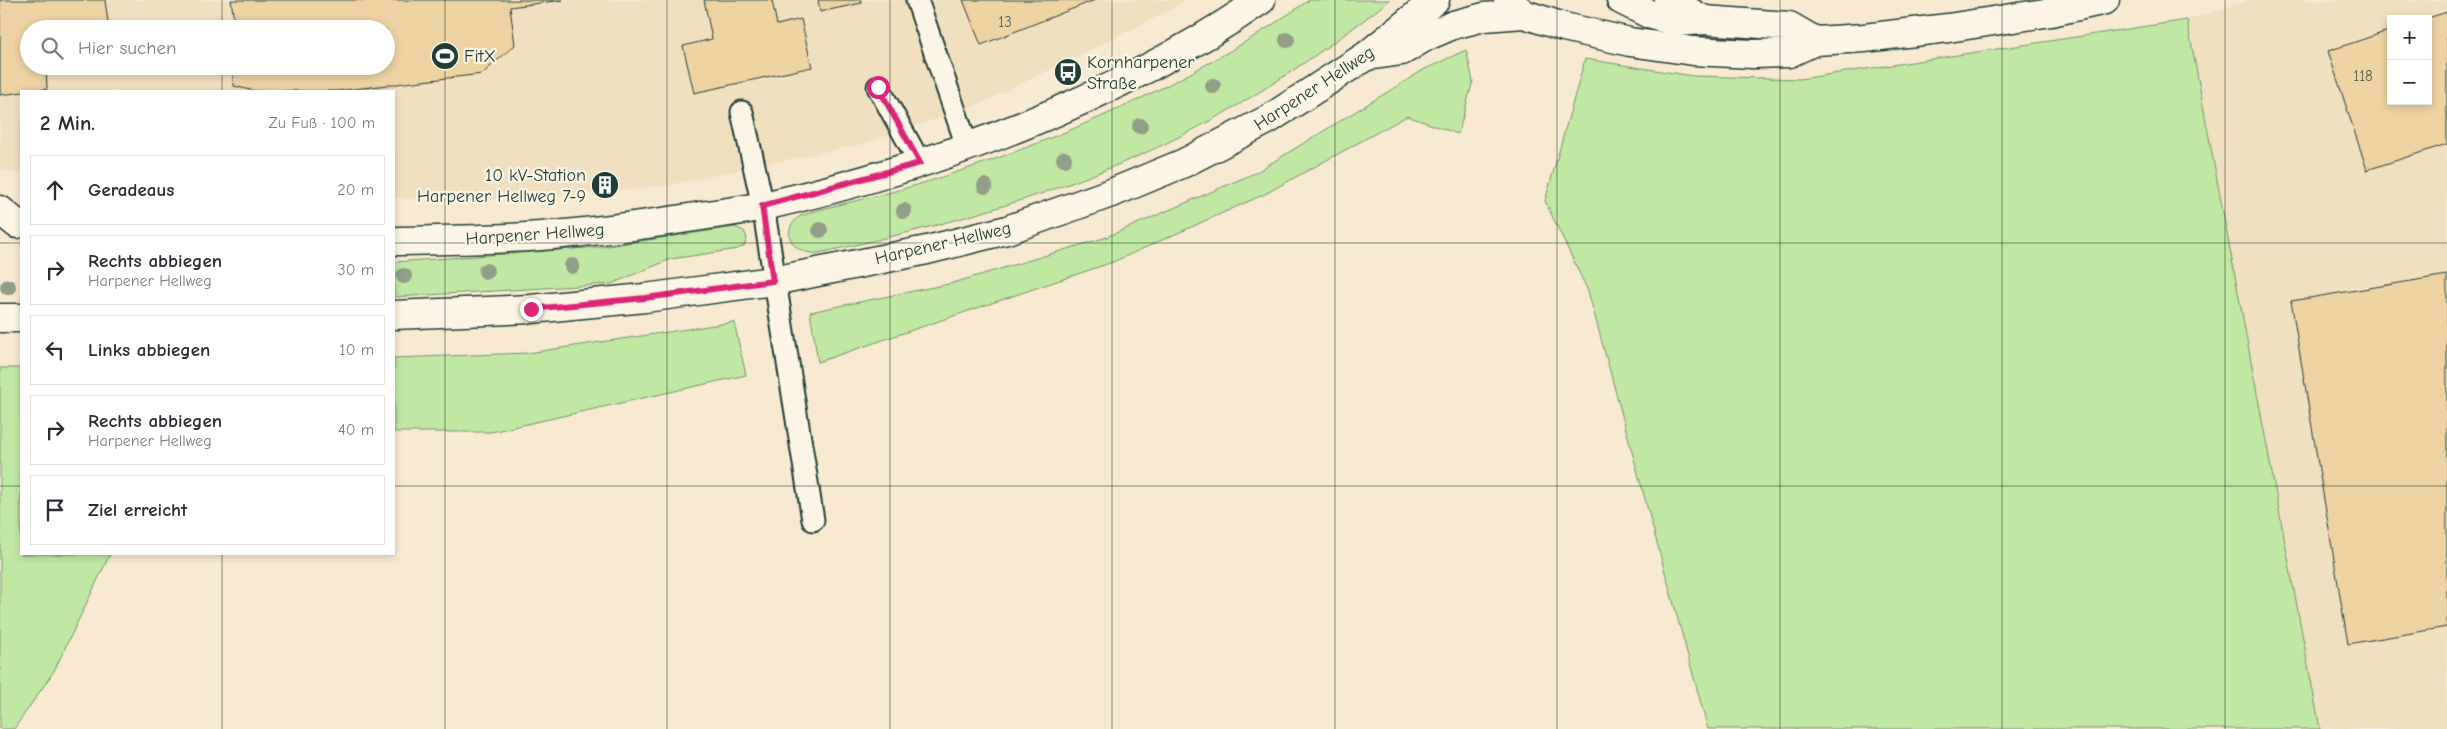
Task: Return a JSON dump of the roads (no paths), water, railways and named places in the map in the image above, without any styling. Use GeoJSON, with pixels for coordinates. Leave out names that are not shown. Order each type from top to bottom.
{"type":"FeatureCollection","features":[{"type":"Feature","properties":{"kind":"main road","name":"Harpener Hellweg"},"geometry":{"type":"LineString","coordinates":[[395,241],[556,234],[659,222],[762,206],[920,163],[968,146],[1077,102],[1214,33],[1261,0]]}},
{"type":"Feature","properties":{"kind":"main road","name":"Harpener Hellweg"},"geometry":{"type":"LineString","coordinates":[[395,315],[531,309],[645,298],[773,281],[927,250],[1007,230],[1114,192],[1184,163],[1269,119],[1366,56],[1435,0]]}},
{"type":"Feature","properties":{"kind":"main road"},"geometry":{"type":"LineString","coordinates":[[1621,0],[1649,14],[1676,22],[1704,20],[1789,26],[1815,41]]}},
{"type":"Feature","properties":{"kind":"main road"},"geometry":{"type":"LineString","coordinates":[[1668,0],[1704,20]]}},
{"type":"Feature","properties":{"kind":"main road"},"geometry":{"type":"LineString","coordinates":[[1366,56],[1402,51],[1425,37],[1453,25],[1516,7],[1564,27],[1630,42],[1693,51],[1752,54],[1789,53],[1815,41],[1864,38],[1948,28],[2051,12],[2105,0]]}},
{"type":"Feature","properties":{"kind":"main road"},"geometry":{"type":"LineString","coordinates":[[0,318],[20,318]]}},
{"type":"Feature","properties":{"kind":"lane"},"geometry":{"type":"LineString","coordinates":[[917,0],[968,146]]}},
{"type":"Feature","properties":{"kind":"lane"},"geometry":{"type":"LineString","coordinates":[[878,87],[920,163]]}},
{"type":"Feature","properties":{"kind":"lane"},"geometry":{"type":"LineString","coordinates":[[742,112],[762,206],[813,520]]}},
{"type":"Feature","properties":{"kind":"place","name":"FitX"},"geometry":{"type":"Point","coordinates":[445,56]}},
{"type":"Feature","properties":{"kind":"place","name":"Kornharpener Straße"},"geometry":{"type":"Point","coordinates":[1068,72]}},
{"type":"Feature","properties":{"kind":"place","name":"10 kV-Station Harpener Hellweg 7-9"},"geometry":{"type":"Point","coordinates":[605,185]}}]}
